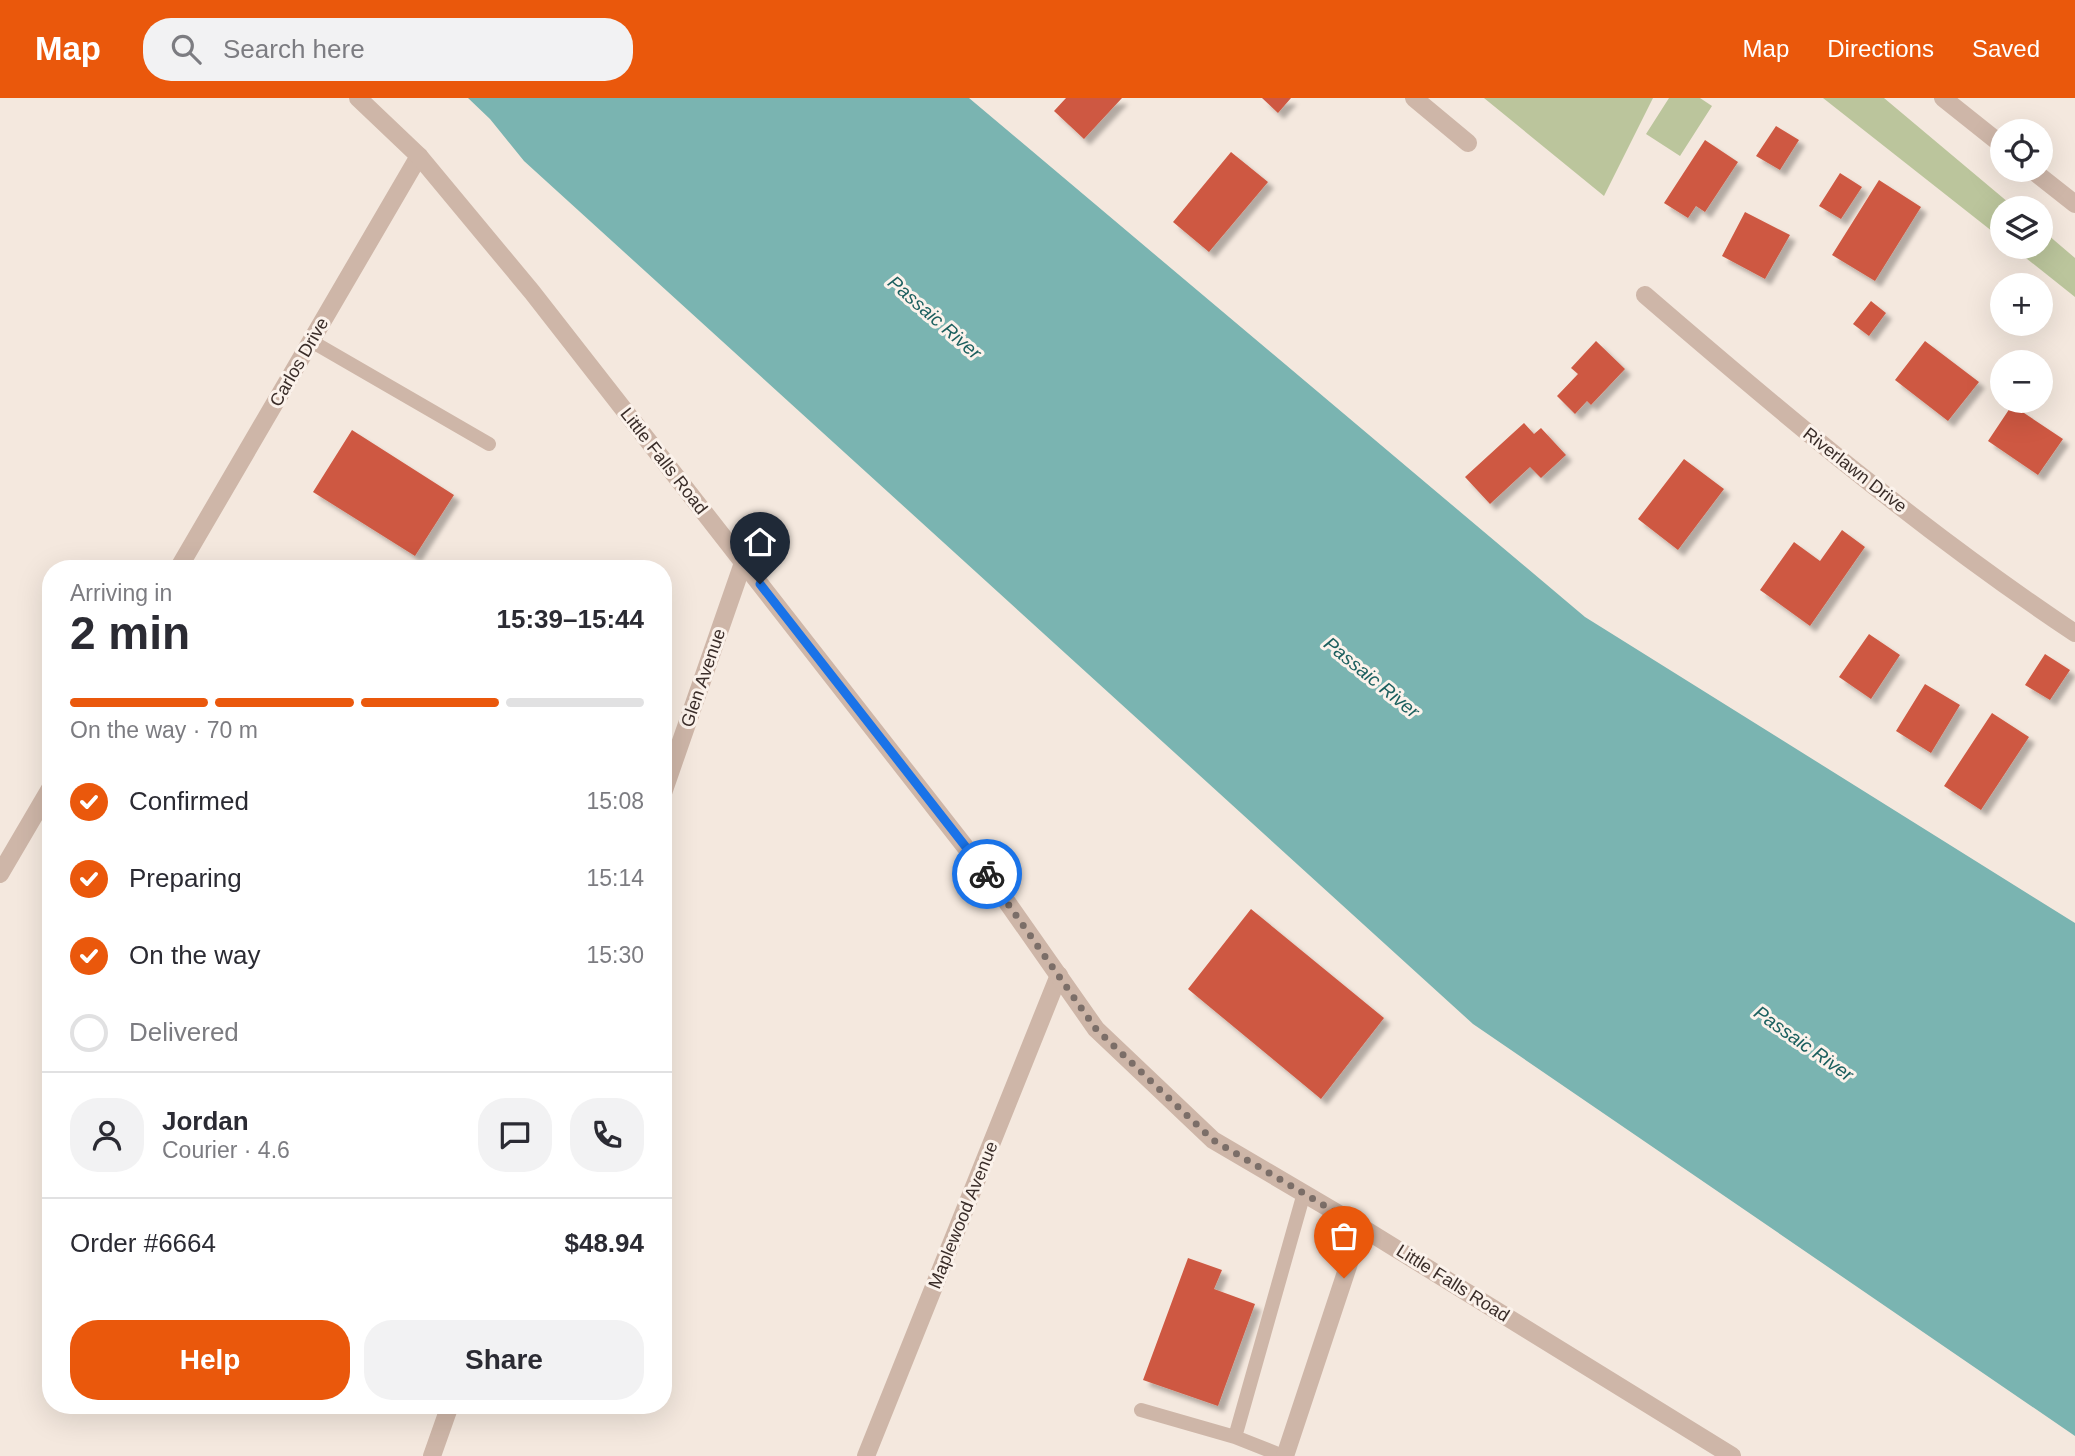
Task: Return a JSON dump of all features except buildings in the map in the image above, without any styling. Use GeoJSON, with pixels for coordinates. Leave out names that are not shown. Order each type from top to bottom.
{"type":"FeatureCollection","features":[{"type":"Feature","properties":{"kind":"street","name":"Little Falls Road"},"geometry":{"type":"LineString","coordinates":[[358,98],[419,156],[532,292],[995,885],[1096,1029],[1213,1140],[1361,1227],[1715,1451],[1732,1456]]}},
{"type":"Feature","properties":{"kind":"street"},"geometry":{"type":"LineString","coordinates":[[1414,98],[1468,143]]}},
{"type":"Feature","properties":{"kind":"street"},"geometry":{"type":"LineString","coordinates":[[1943,98],[1990,135]]}},
{"type":"Feature","properties":{"kind":"street","name":"Carlos Drive"},"geometry":{"type":"LineString","coordinates":[[183,560],[419,156]]}},
{"type":"Feature","properties":{"kind":"street"},"geometry":{"type":"LineString","coordinates":[[2047,182],[2075,204]]}},
{"type":"Feature","properties":{"kind":"street","name":"Riverlawn Drive"},"geometry":{"type":"LineString","coordinates":[[1645,295],[1766,400],[1849,466],[1960,551],[2075,633]]}},
{"type":"Feature","properties":{"kind":"street","name":"Glen Avenue"},"geometry":{"type":"LineString","coordinates":[[672,767],[743,562]]}},
{"type":"Feature","properties":{"kind":"street"},"geometry":{"type":"LineString","coordinates":[[0,874],[42,802]]}},
{"type":"Feature","properties":{"kind":"street","name":"Maplewood Avenue"},"geometry":{"type":"LineString","coordinates":[[866,1456],[1059,975]]}},
{"type":"Feature","properties":{"kind":"street"},"geometry":{"type":"LineString","coordinates":[[1284,1456],[1361,1227]]}},
{"type":"Feature","properties":{"kind":"street"},"geometry":{"type":"LineString","coordinates":[[432,1456],[447,1414]]}},
{"type":"Feature","properties":{"kind":"lane"},"geometry":{"type":"LineString","coordinates":[[311,341],[489,444]]}},
{"type":"Feature","properties":{"kind":"lane"},"geometry":{"type":"LineString","coordinates":[[1235,1437],[1304,1193]]}},
{"type":"Feature","properties":{"kind":"lane"},"geometry":{"type":"LineString","coordinates":[[1141,1410],[1235,1437],[1284,1456]]}},
{"type":"Feature","properties":{"kind":"green space"},"geometry":{"type":"Polygon","coordinates":[[[1484,98],[1653,98],[1604,196],[1484,98]]]}},
{"type":"Feature","properties":{"kind":"green space"},"geometry":{"type":"Polygon","coordinates":[[[1669,98],[1700,98],[1712,106],[1680,156],[1646,134],[1669,98]]]}},
{"type":"Feature","properties":{"kind":"green space"},"geometry":{"type":"Polygon","coordinates":[[[1823,98],[1884,98],[2001,196],[1990,196],[1990,230],[1823,98]]]}},
{"type":"Feature","properties":{"kind":"green space"},"geometry":{"type":"Polygon","coordinates":[[[2053,239],[2075,258],[2075,297],[2053,280],[2053,273],[2045,273],[2027,259],[2053,259],[2053,239]]]}},
{"type":"Feature","properties":{"kind":"water","name":"Passaic River"},"geometry":{"type":"Polygon","coordinates":[[[468,98],[969,98],[1585,617],[2075,923],[2075,1436],[1473,1024],[524,161],[490,119],[468,98]]]}},
{"type":"Feature","properties":{"kind":"way so far"},"geometry":{"type":"LineString","coordinates":[[987,874],[1096,1029],[1213,1140],[1361,1227],[1344,1278]]}},
{"type":"Feature","properties":{"kind":"route"},"geometry":{"type":"LineString","coordinates":[[760,584],[987,874]]}}]}
